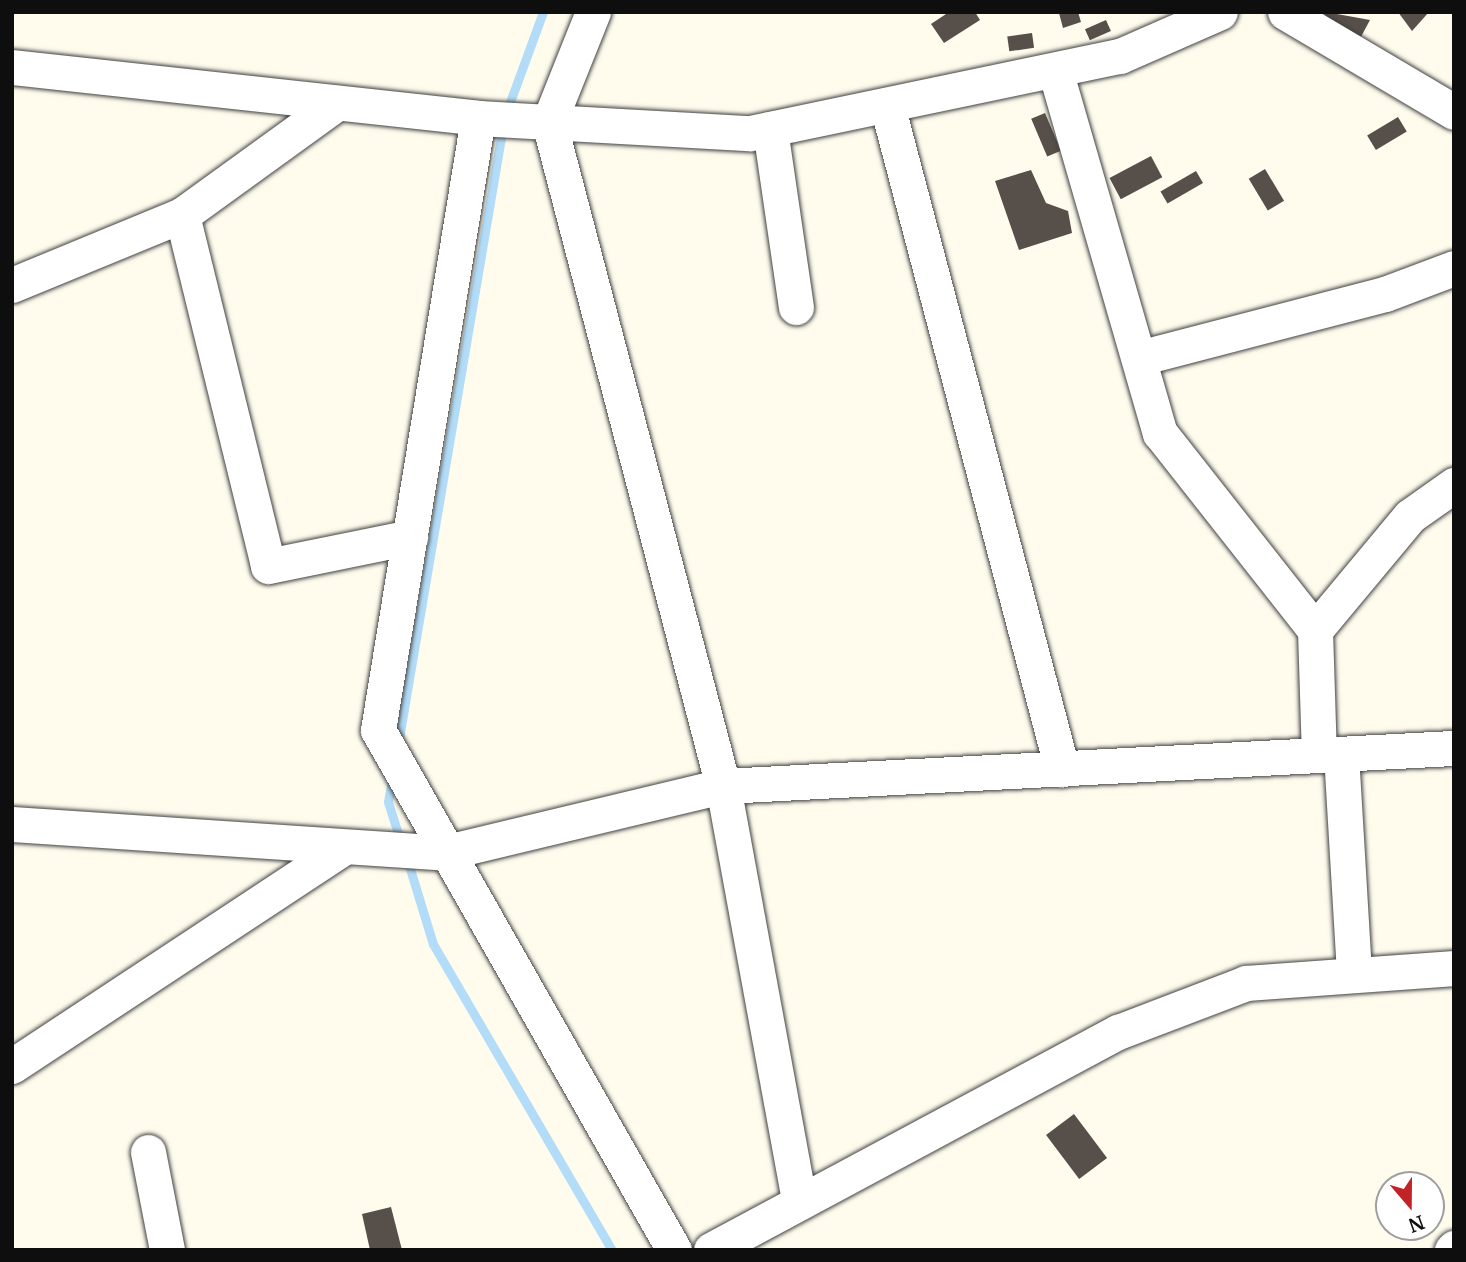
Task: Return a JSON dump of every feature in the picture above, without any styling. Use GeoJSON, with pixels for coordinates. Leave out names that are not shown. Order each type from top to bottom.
{"type":"FeatureCollection","features":[{"type":"Feature","properties":{"kind":"street"},"geometry":{"type":"LineString","coordinates":[[593,12],[549,122],[723,786],[799,1202]]}},
{"type":"Feature","properties":{"kind":"street"},"geometry":{"type":"LineString","coordinates":[[1285,12],[1454,112]]}},
{"type":"Feature","properties":{"kind":"street"},"geometry":{"type":"LineString","coordinates":[[12,67],[478,118],[750,133],[1120,56],[1211,15]]}},
{"type":"Feature","properties":{"kind":"street"},"geometry":{"type":"LineString","coordinates":[[1055,70],[1160,433],[1315,630],[1354,975]]}},
{"type":"Feature","properties":{"kind":"street"},"geometry":{"type":"LineString","coordinates":[[12,285],[182,215],[337,103]]}},
{"type":"Feature","properties":{"kind":"street"},"geometry":{"type":"LineString","coordinates":[[887,105],[1062,769]]}},
{"type":"Feature","properties":{"kind":"street"},"geometry":{"type":"LineString","coordinates":[[478,118],[378,730],[443,853],[674,1250]]}},
{"type":"Feature","properties":{"kind":"street"},"geometry":{"type":"LineString","coordinates":[[770,129],[796,307]]}},
{"type":"Feature","properties":{"kind":"street"},"geometry":{"type":"LineString","coordinates":[[182,215],[268,566],[410,537]]}},
{"type":"Feature","properties":{"kind":"street"},"geometry":{"type":"LineString","coordinates":[[1139,358],[1385,294],[1454,268]]}},
{"type":"Feature","properties":{"kind":"street"},"geometry":{"type":"LineString","coordinates":[[1315,630],[1410,516],[1454,485]]}},
{"type":"Feature","properties":{"kind":"street"},"geometry":{"type":"LineString","coordinates":[[15,821],[443,853],[723,786],[1454,748]]}},
{"type":"Feature","properties":{"kind":"street"},"geometry":{"type":"LineString","coordinates":[[12,1066],[344,847]]}},
{"type":"Feature","properties":{"kind":"street"},"geometry":{"type":"LineString","coordinates":[[711,1250],[1118,1032],[1246,983],[1454,968]]}},
{"type":"Feature","properties":{"kind":"street"},"geometry":{"type":"LineString","coordinates":[[148,1152],[166,1250]]}},
{"type":"Feature","properties":{"kind":"building"},"geometry":{"type":"Polygon","coordinates":[[[949,12],[975,12],[980,20],[944,43],[931,24],[949,12]]]}},
{"type":"Feature","properties":{"kind":"building"},"geometry":{"type":"Polygon","coordinates":[[[1078,12],[1081,22],[1063,28],[1059,13],[1078,12]]]}},
{"type":"Feature","properties":{"kind":"building"},"geometry":{"type":"Polygon","coordinates":[[[1326,12],[1370,20],[1356,46],[1318,28],[1326,12]]]}},
{"type":"Feature","properties":{"kind":"building"},"geometry":{"type":"Polygon","coordinates":[[[1398,12],[1429,12],[1412,31],[1398,12]]]}},
{"type":"Feature","properties":{"kind":"building"},"geometry":{"type":"Polygon","coordinates":[[[1106,20],[1111,31],[1090,40],[1085,29],[1106,20]]]}},
{"type":"Feature","properties":{"kind":"building"},"geometry":{"type":"Polygon","coordinates":[[[1032,33],[1034,48],[1009,51],[1007,36],[1032,33]]]}},
{"type":"Feature","properties":{"kind":"building"},"geometry":{"type":"Polygon","coordinates":[[[1045,113],[1061,151],[1047,157],[1031,119],[1045,113]]]}},
{"type":"Feature","properties":{"kind":"building"},"geometry":{"type":"Polygon","coordinates":[[[1398,117],[1407,132],[1376,150],[1367,136],[1398,117]]]}},
{"type":"Feature","properties":{"kind":"building"},"geometry":{"type":"Polygon","coordinates":[[[1151,156],[1162,177],[1121,199],[1110,178],[1151,156]]]}},
{"type":"Feature","properties":{"kind":"building"},"geometry":{"type":"Polygon","coordinates":[[[1265,169],[1284,201],[1268,211],[1249,179],[1265,169]]]}},
{"type":"Feature","properties":{"kind":"building"},"geometry":{"type":"Polygon","coordinates":[[[1031,170],[1046,203],[1068,211],[1072,233],[1019,250],[995,181],[1031,170]]]}},
{"type":"Feature","properties":{"kind":"building"},"geometry":{"type":"Polygon","coordinates":[[[1196,171],[1203,183],[1167,204],[1160,192],[1196,171]]]}},
{"type":"Feature","properties":{"kind":"building"},"geometry":{"type":"Polygon","coordinates":[[[1074,1114],[1107,1158],[1079,1179],[1046,1135],[1074,1114]]]}},
{"type":"Feature","properties":{"kind":"building"},"geometry":{"type":"Polygon","coordinates":[[[391,1207],[402,1250],[370,1250],[362,1214],[391,1207]]]}},
{"type":"Feature","properties":{"kind":"waterway"},"geometry":{"type":"LineString","coordinates":[[506,113],[543,12]]}},
{"type":"Feature","properties":{"kind":"waterway"},"geometry":{"type":"LineString","coordinates":[[398,744],[503,126]]}},
{"type":"Feature","properties":{"kind":"waterway"},"geometry":{"type":"LineString","coordinates":[[392,779],[388,802],[401,843]]}},
{"type":"Feature","properties":{"kind":"waterway"},"geometry":{"type":"LineString","coordinates":[[407,859],[433,944],[612,1250]]}}]}
